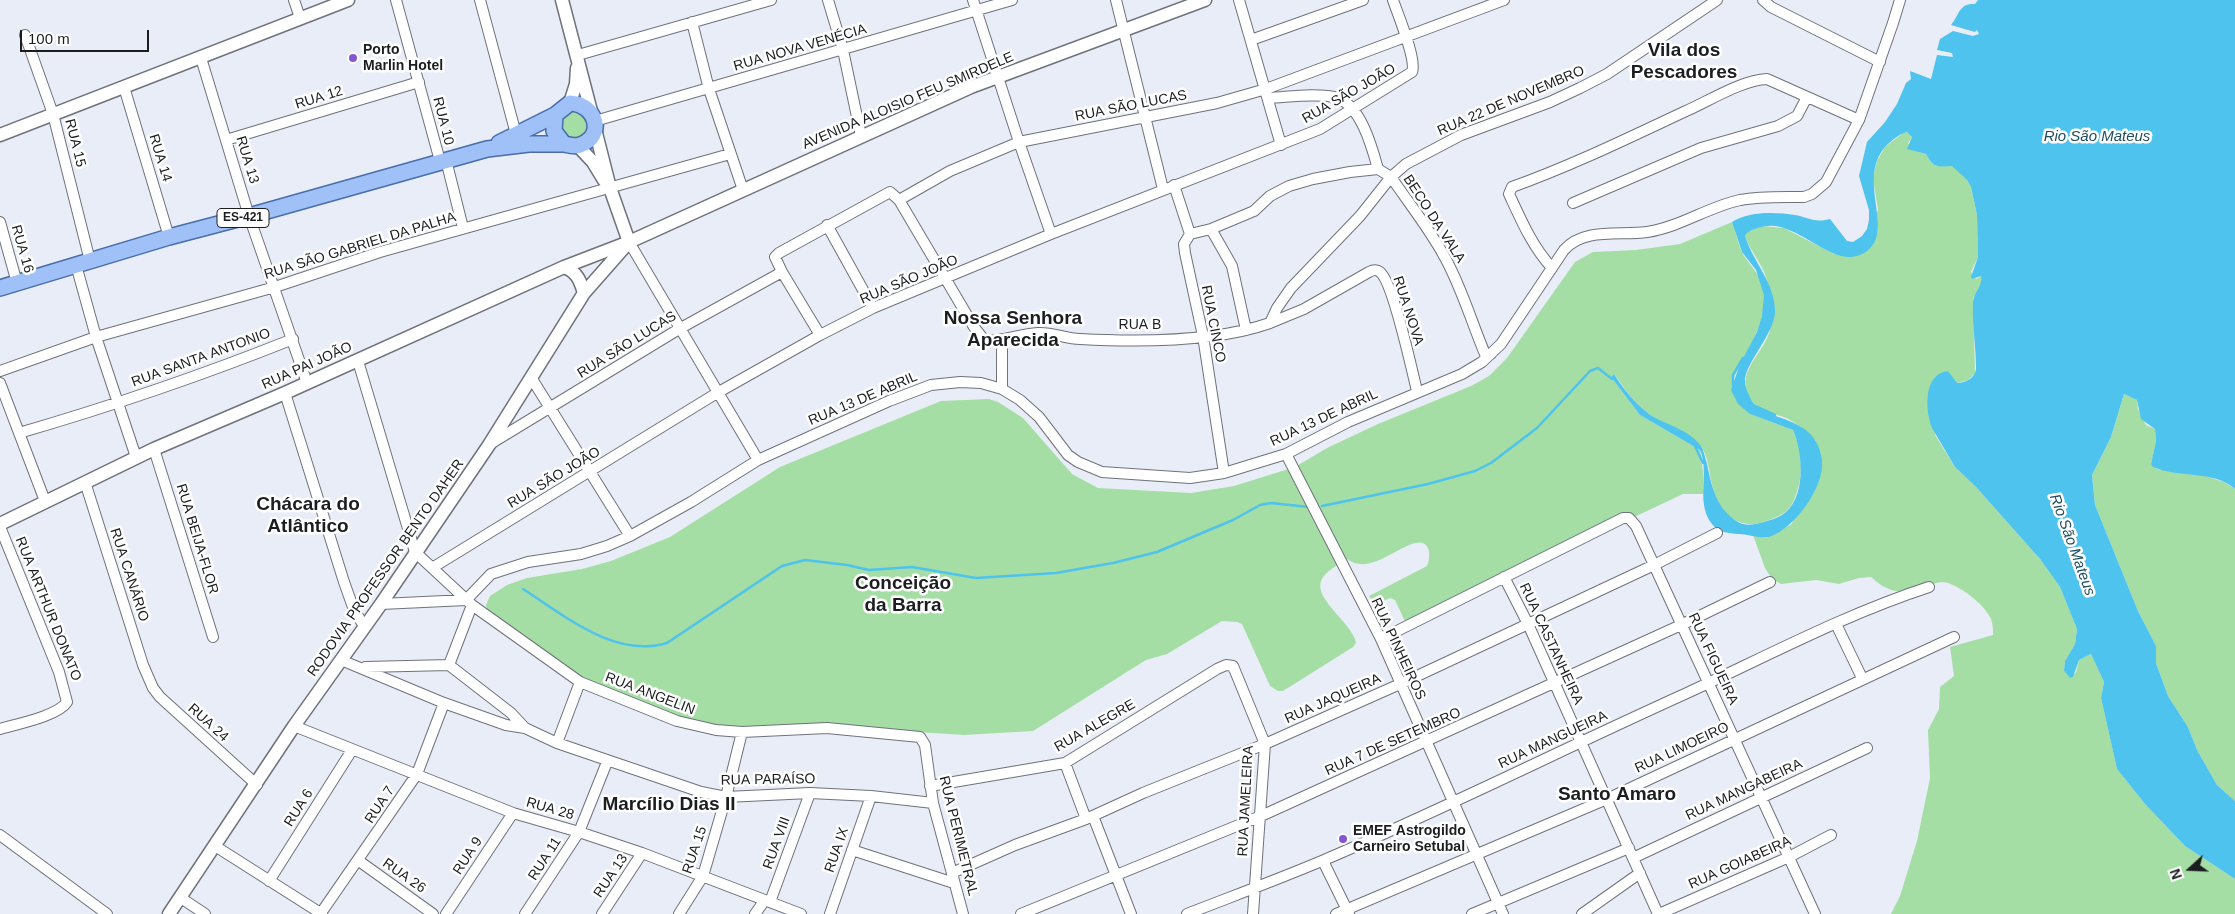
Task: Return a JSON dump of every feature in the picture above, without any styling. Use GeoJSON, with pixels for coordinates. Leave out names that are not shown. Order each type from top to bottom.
{"type":"FeatureCollection","features":[{"type":"Feature","properties":{"kind":"main road"},"geometry":{"type":"LineString","coordinates":[[487,149],[529,144],[571,145],[588,140],[594,121],[582,106],[570,104],[555,115],[554,131],[571,145]]}},
{"type":"Feature","properties":{"kind":"main road","name":"ES-421"},"geometry":{"type":"LineString","coordinates":[[0,288],[169,237],[487,149],[555,115]]}},
{"type":"Feature","properties":{"kind":"street"},"geometry":{"type":"LineString","coordinates":[[294,0],[300,18]]}},
{"type":"Feature","properties":{"kind":"street"},"geometry":{"type":"LineString","coordinates":[[0,135],[348,0]]}},
{"type":"Feature","properties":{"kind":"street","name":"RUA 10"},"geometry":{"type":"LineString","coordinates":[[396,0],[463,228]]}},
{"type":"Feature","properties":{"kind":"street"},"geometry":{"type":"LineString","coordinates":[[480,0],[516,134]]}},
{"type":"Feature","properties":{"kind":"street"},"geometry":{"type":"LineString","coordinates":[[562,0],[578,55],[610,188],[629,242],[758,460]]}},
{"type":"Feature","properties":{"kind":"street"},"geometry":{"type":"LineString","coordinates":[[578,55],[771,0]]}},
{"type":"Feature","properties":{"kind":"street"},"geometry":{"type":"LineString","coordinates":[[828,0],[844,50],[861,136]]}},
{"type":"Feature","properties":{"kind":"street"},"geometry":{"type":"LineString","coordinates":[[973,0],[997,77],[1051,234]]}},
{"type":"Feature","properties":{"kind":"street","name":"RUA NOVA VENÉCIA"},"geometry":{"type":"LineString","coordinates":[[594,121],[1012,0]]}},
{"type":"Feature","properties":{"kind":"street"},"geometry":{"type":"LineString","coordinates":[[1116,0],[1163,189]]}},
{"type":"Feature","properties":{"kind":"street","name":"AVENIDA ALOISIO FEU SMIRDELE"},"geometry":{"type":"LineString","coordinates":[[629,242],[861,136],[997,77],[1205,0]]}},
{"type":"Feature","properties":{"kind":"street"},"geometry":{"type":"LineString","coordinates":[[1239,0],[1281,145]]}},
{"type":"Feature","properties":{"kind":"street"},"geometry":{"type":"LineString","coordinates":[[1251,40],[1363,0]]}},
{"type":"Feature","properties":{"kind":"street"},"geometry":{"type":"LineString","coordinates":[[1393,0],[1405,37]]}},
{"type":"Feature","properties":{"kind":"street","name":"RUA SÃO LUCAS"},"geometry":{"type":"LineString","coordinates":[[898,200],[950,171],[1019,142],[1267,94],[1405,37],[1504,0]]}},
{"type":"Feature","properties":{"kind":"street","name":"RUA 22 DE NOVEMBRO"},"geometry":{"type":"LineString","coordinates":[[1391,177],[1414,158],[1461,135],[1550,102],[1607,74],[1717,0]]}},
{"type":"Feature","properties":{"kind":"street"},"geometry":{"type":"LineString","coordinates":[[1763,0],[1771,7],[1880,62]]}},
{"type":"Feature","properties":{"kind":"street","name":"RUA 13 DE ABRIL"},"geometry":{"type":"LineString","coordinates":[[469,602],[488,576],[498,570],[528,562],[581,554],[607,546],[630,536],[692,502],[758,460],[889,401],[931,386],[960,382],[981,383],[1002,389],[1020,400],[1039,416],[1068,455],[1089,468],[1116,474],[1190,478],[1224,473],[1286,454],[1348,422],[1417,391],[1462,374],[1491,354],[1508,333],[1568,245],[1590,235],[1649,232],[1676,225],[1729,202],[1770,197],[1804,197],[1812,194],[1826,182],[1859,120],[1900,0]]}},
{"type":"Feature","properties":{"kind":"street"},"geometry":{"type":"LineString","coordinates":[[692,22],[709,89],[743,190]]}},
{"type":"Feature","properties":{"kind":"street","name":"RUA 15"},"geometry":{"type":"LineString","coordinates":[[25,34],[53,114],[96,337],[120,404],[136,457]]}},
{"type":"Feature","properties":{"kind":"street","name":"RUA SÃO JOÃO"},"geometry":{"type":"LineString","coordinates":[[432,568],[718,393],[820,335],[873,308],[1163,189],[1320,129],[1408,76],[1414,68],[1405,37]]}},
{"type":"Feature","properties":{"kind":"street"},"geometry":{"type":"LineString","coordinates":[[570,104],[576,84],[578,55]]}},
{"type":"Feature","properties":{"kind":"street","name":"RUA 13"},"geometry":{"type":"LineString","coordinates":[[201,58],[249,216],[307,383]]}},
{"type":"Feature","properties":{"kind":"street"},"geometry":{"type":"LineString","coordinates":[[1552,268],[1541,256],[1530,237],[1509,190],[1754,81],[1767,79],[1859,120]]}},
{"type":"Feature","properties":{"kind":"street","name":"RUA 12"},"geometry":{"type":"LineString","coordinates":[[226,140],[419,82]]}},
{"type":"Feature","properties":{"kind":"street","name":"RUA 14"},"geometry":{"type":"LineString","coordinates":[[124,87],[169,237]]}},
{"type":"Feature","properties":{"kind":"street"},"geometry":{"type":"LineString","coordinates":[[1267,94],[1336,97],[1352,108],[1367,134],[1378,169]]}},
{"type":"Feature","properties":{"kind":"street"},"geometry":{"type":"LineString","coordinates":[[1573,202],[1701,148],[1778,126],[1797,116],[1807,97]]}},
{"type":"Feature","properties":{"kind":"street"},"geometry":{"type":"LineString","coordinates":[[571,145],[593,162],[610,188]]}},
{"type":"Feature","properties":{"kind":"street","name":"RUA SÃO GABRIEL DA PALHA"},"geometry":{"type":"LineString","coordinates":[[0,371],[96,337],[275,287],[380,252],[730,154]]}},
{"type":"Feature","properties":{"kind":"street"},"geometry":{"type":"LineString","coordinates":[[1190,234],[1211,229],[1254,211],[1270,196],[1289,186],[1350,172],[1378,169],[1391,177],[1360,216],[1291,288],[1277,308],[1270,323]]}},
{"type":"Feature","properties":{"kind":"street","name":"BECO DA VALA"},"geometry":{"type":"LineString","coordinates":[[1391,177],[1442,253],[1458,284],[1485,354],[1491,354]]}},
{"type":"Feature","properties":{"kind":"street","name":"RUA CINCO"},"geometry":{"type":"LineString","coordinates":[[1174,185],[1190,234],[1184,244],[1185,254],[1203,336],[1224,473]]}},
{"type":"Feature","properties":{"kind":"street"},"geometry":{"type":"LineString","coordinates":[[820,335],[775,257],[886,192],[893,193],[898,200]]}},
{"type":"Feature","properties":{"kind":"street","name":"RUA B"},"geometry":{"type":"LineString","coordinates":[[898,200],[945,280],[985,341],[1002,341],[1037,333],[1081,339],[1164,339],[1246,330],[1270,323]]}},
{"type":"Feature","properties":{"kind":"street","name":"RUA 16"},"geometry":{"type":"LineString","coordinates":[[0,222],[17,283]]}},
{"type":"Feature","properties":{"kind":"street"},"geometry":{"type":"LineString","coordinates":[[827,225],[873,308]]}},
{"type":"Feature","properties":{"kind":"street"},"geometry":{"type":"LineString","coordinates":[[1211,229],[1232,266],[1246,330]]}},
{"type":"Feature","properties":{"kind":"street","name":"RUA PAI JOÃO"},"geometry":{"type":"LineString","coordinates":[[0,525],[136,457],[285,393],[564,267],[629,242]]}},
{"type":"Feature","properties":{"kind":"street","name":"RODOVIA PROFESSOR BENTO DAHER"},"geometry":{"type":"LineString","coordinates":[[170,914],[257,785],[294,726],[381,604],[489,445],[584,293],[629,242]]}},
{"type":"Feature","properties":{"kind":"street"},"geometry":{"type":"LineString","coordinates":[[564,267],[572,270],[577,275],[584,293]]}},
{"type":"Feature","properties":{"kind":"street","name":"RUA NOVA"},"geometry":{"type":"LineString","coordinates":[[1270,323],[1304,309],[1369,272],[1378,271],[1381,273],[1390,291],[1417,391]]}},
{"type":"Feature","properties":{"kind":"street","name":"RUA SÃO LUCAS"},"geometry":{"type":"LineString","coordinates":[[489,445],[551,409],[679,329],[782,272]]}},
{"type":"Feature","properties":{"kind":"street","name":"RUA SANTA ANTONIO"},"geometry":{"type":"LineString","coordinates":[[19,433],[120,404],[293,339]]}},
{"type":"Feature","properties":{"kind":"street"},"geometry":{"type":"LineString","coordinates":[[1002,341],[1002,389]]}},
{"type":"Feature","properties":{"kind":"street"},"geometry":{"type":"LineString","coordinates":[[358,360],[416,552]]}},
{"type":"Feature","properties":{"kind":"street"},"geometry":{"type":"LineString","coordinates":[[532,379],[630,536]]}},
{"type":"Feature","properties":{"kind":"street"},"geometry":{"type":"LineString","coordinates":[[0,383],[45,501]]}},
{"type":"Feature","properties":{"kind":"street"},"geometry":{"type":"LineString","coordinates":[[285,393],[344,582],[354,610],[364,626]]}},
{"type":"Feature","properties":{"kind":"street","name":"RUA BEIJA-FLOR"},"geometry":{"type":"LineString","coordinates":[[154,449],[213,637]]}},
{"type":"Feature","properties":{"kind":"street","name":"RUA PINHEIROS"},"geometry":{"type":"LineString","coordinates":[[1286,454],[1381,639],[1452,803],[1503,914]]}},
{"type":"Feature","properties":{"kind":"street","name":"RUA CANÁRIO"},"geometry":{"type":"LineString","coordinates":[[86,482],[148,676]]}},
{"type":"Feature","properties":{"kind":"street","name":"RUA FIGUEIRA"},"geometry":{"type":"LineString","coordinates":[[1504,577],[1623,518],[1629,518],[1636,526],[1654,564],[1815,914]]}},
{"type":"Feature","properties":{"kind":"street","name":"RUA ARTHUR DONATO"},"geometry":{"type":"LineString","coordinates":[[0,525],[59,672],[68,702],[64,708],[52,713],[0,729]]}},
{"type":"Feature","properties":{"kind":"street","name":"RUA JAQUEIRA"},"geometry":{"type":"LineString","coordinates":[[953,878],[1015,845],[1090,817],[1143,793],[1265,744],[1400,684],[1717,533]]}},
{"type":"Feature","properties":{"kind":"street","name":"RUA ANGELIN"},"geometry":{"type":"LineString","coordinates":[[416,552],[469,602],[580,682],[677,721],[716,730],[742,732],[827,728],[920,737]]}},
{"type":"Feature","properties":{"kind":"street"},"geometry":{"type":"LineString","coordinates":[[1381,639],[1504,577]]}},
{"type":"Feature","properties":{"kind":"street","name":"RUA CASTANHEIRA"},"geometry":{"type":"LineString","coordinates":[[1504,577],[1528,624],[1659,914]]}},
{"type":"Feature","properties":{"kind":"street","name":"RUA 7 DE SETEMBRO"},"geometry":{"type":"LineString","coordinates":[[1021,914],[1261,816],[1682,625],[1770,582]]}},
{"type":"Feature","properties":{"kind":"street","name":"RUA MANGUEIRA"},"geometry":{"type":"LineString","coordinates":[[1187,914],[1323,861],[1836,624],[1892,599],[1929,587]]}},
{"type":"Feature","properties":{"kind":"street"},"geometry":{"type":"LineString","coordinates":[[381,604],[469,602],[449,665]]}},
{"type":"Feature","properties":{"kind":"street"},"geometry":{"type":"LineString","coordinates":[[1836,624],[1862,678]]}},
{"type":"Feature","properties":{"kind":"street","name":"RUA LIMOEIRO"},"geometry":{"type":"LineString","coordinates":[[1336,914],[1348,912],[1475,854],[1608,799],[1862,678],[1954,637]]}},
{"type":"Feature","properties":{"kind":"street","name":"RUA PARAÍSO"},"geometry":{"type":"LineString","coordinates":[[341,660],[444,703],[506,725],[525,728],[557,743],[680,787],[726,797],[810,793],[871,796],[933,803]]}},
{"type":"Feature","properties":{"kind":"street","name":"RUA PARAÍSO"},"geometry":{"type":"LineString","coordinates":[[362,668],[449,665],[511,713],[525,728]]}},
{"type":"Feature","properties":{"kind":"street","name":"RUA ALEGRE"},"geometry":{"type":"LineString","coordinates":[[930,786],[1065,763],[1217,669],[1226,665],[1233,666]]}},
{"type":"Feature","properties":{"kind":"street","name":"RUA JAMELEIRA"},"geometry":{"type":"LineString","coordinates":[[1233,666],[1265,744],[1253,914]]}},
{"type":"Feature","properties":{"kind":"street","name":"RUA 24"},"geometry":{"type":"LineString","coordinates":[[148,676],[153,688],[160,697],[257,785]]}},
{"type":"Feature","properties":{"kind":"street"},"geometry":{"type":"LineString","coordinates":[[557,743],[580,682]]}},
{"type":"Feature","properties":{"kind":"street","name":"RUA 7"},"geometry":{"type":"LineString","coordinates":[[322,914],[417,774],[444,703]]}},
{"type":"Feature","properties":{"kind":"street","name":"RUA 28"},"geometry":{"type":"LineString","coordinates":[[294,726],[513,813],[642,853],[800,914]]}},
{"type":"Feature","properties":{"kind":"street","name":"RUA 15"},"geometry":{"type":"LineString","coordinates":[[678,914],[703,876],[726,797],[742,732]]}},
{"type":"Feature","properties":{"kind":"street","name":"RUA PERIMETRAL"},"geometry":{"type":"LineString","coordinates":[[920,737],[925,745],[933,803],[963,914]]}},
{"type":"Feature","properties":{"kind":"street","name":"RUA MANGABEIRA"},"geometry":{"type":"LineString","coordinates":[[1472,914],[1631,853],[1867,748]]}},
{"type":"Feature","properties":{"kind":"street","name":"RUA 6"},"geometry":{"type":"LineString","coordinates":[[269,881],[352,750]]}},
{"type":"Feature","properties":{"kind":"street","name":"RUA 11"},"geometry":{"type":"LineString","coordinates":[[525,914],[579,832],[608,762]]}},
{"type":"Feature","properties":{"kind":"street"},"geometry":{"type":"LineString","coordinates":[[1065,763],[1116,874],[1131,914]]}},
{"type":"Feature","properties":{"kind":"street","name":"RUA VIII"},"geometry":{"type":"LineString","coordinates":[[755,914],[767,901],[810,793]]}},
{"type":"Feature","properties":{"kind":"street","name":"RUA IX"},"geometry":{"type":"LineString","coordinates":[[830,914],[871,796]]}},
{"type":"Feature","properties":{"kind":"street","name":"RUA 9"},"geometry":{"type":"LineString","coordinates":[[446,914],[513,813]]}},
{"type":"Feature","properties":{"kind":"street"},"geometry":{"type":"LineString","coordinates":[[0,835],[107,914]]}},
{"type":"Feature","properties":{"kind":"street","name":"RUA GOIABEIRA"},"geometry":{"type":"LineString","coordinates":[[1659,914],[1789,857],[1831,835]]}},
{"type":"Feature","properties":{"kind":"street"},"geometry":{"type":"LineString","coordinates":[[215,846],[322,914]]}},
{"type":"Feature","properties":{"kind":"street"},"geometry":{"type":"LineString","coordinates":[[852,850],[953,878]]}},
{"type":"Feature","properties":{"kind":"street","name":"RUA 13"},"geometry":{"type":"LineString","coordinates":[[602,914],[642,853]]}},
{"type":"Feature","properties":{"kind":"street","name":"RUA 26"},"geometry":{"type":"LineString","coordinates":[[359,861],[433,914]]}},
{"type":"Feature","properties":{"kind":"street"},"geometry":{"type":"LineString","coordinates":[[1323,861],[1348,912]]}},
{"type":"Feature","properties":{"kind":"street"},"geometry":{"type":"LineString","coordinates":[[1585,913],[1640,873]]}},
{"type":"Feature","properties":{"kind":"street"},"geometry":{"type":"LineString","coordinates":[[181,898],[205,914]]}},
{"type":"Feature","properties":{"kind":"green space"},"geometry":{"type":"Polygon","coordinates":[[[574,109],[588,117],[588,129],[581,138],[571,140],[562,133],[560,119],[574,109]]]}},
{"type":"Feature","properties":{"kind":"green space"},"geometry":{"type":"Polygon","coordinates":[[[1904,132],[1909,133],[1912,137],[1908,143],[1918,152],[1926,154],[1936,166],[1952,165],[1967,180],[1971,187],[1977,215],[1978,257],[1971,272],[1976,279],[1981,276],[1982,284],[1973,298],[1975,373],[1968,380],[1957,383],[1935,435],[1955,467],[1976,487],[2040,559],[2060,587],[2077,629],[2075,644],[2065,661],[2064,671],[2070,678],[2076,672],[2079,660],[2091,654],[2104,682],[2101,698],[2117,769],[2145,804],[2185,846],[2235,879],[2235,914],[1891,914],[1900,896],[1917,841],[1930,778],[1928,730],[1939,709],[1940,687],[1954,676],[1950,647],[1993,635],[1992,623],[1988,613],[1971,596],[1943,582],[1896,591],[1884,587],[1871,577],[1859,578],[1839,584],[1816,580],[1781,584],[1772,579],[1765,568],[1753,535],[1766,538],[1792,524],[1816,441],[1790,420],[1756,406],[1747,392],[1747,374],[1767,339],[1770,326],[1766,277],[1745,236],[1748,232],[1762,226],[1784,228],[1834,254],[1853,256],[1878,210],[1873,178],[1877,161],[1885,147],[1904,132]]]}},
{"type":"Feature","properties":{"kind":"green space"},"geometry":{"type":"Polygon","coordinates":[[[1732,222],[1741,250],[1761,282],[1764,299],[1760,323],[1733,380],[1750,414],[1793,430],[1799,448],[1801,474],[1792,504],[1787,510],[1776,517],[1756,524],[1742,523],[1732,518],[1717,500],[1713,490],[1707,459],[1698,443],[1687,434],[1655,418],[1644,410],[1614,374],[1611,377],[1640,415],[1700,450],[1703,494],[1683,494],[1511,575],[1409,630],[1395,600],[1390,598],[1375,605],[1369,596],[1427,566],[1429,554],[1427,546],[1420,542],[1415,543],[1372,563],[1355,563],[1347,559],[1326,573],[1320,586],[1327,602],[1348,627],[1356,643],[1353,647],[1283,691],[1278,691],[1270,686],[1242,624],[1222,621],[1167,654],[1146,660],[1033,731],[964,735],[886,730],[766,730],[692,725],[587,682],[488,615],[486,605],[490,596],[507,585],[527,578],[582,569],[611,561],[670,537],[780,467],[941,401],[989,399],[998,402],[1023,418],[1072,474],[1098,488],[1191,493],[1234,486],[1295,467],[1327,448],[1378,424],[1471,386],[1489,376],[1507,358],[1575,262],[1593,252],[1636,250],[1680,244],[1732,222]]]}},
{"type":"Feature","properties":{"kind":"green space"},"geometry":{"type":"Polygon","coordinates":[[[2124,394],[2137,400],[2138,409],[2146,425],[2155,429],[2156,441],[2151,464],[2157,469],[2202,475],[2224,482],[2235,489],[2235,801],[2217,785],[2197,750],[2188,727],[2168,696],[2156,663],[2156,646],[2138,611],[2095,505],[2092,475],[2111,437],[2124,394]]]}},
{"type":"Feature","properties":{"kind":"water","name":"Rio São Mateus"},"geometry":{"type":"Polygon","coordinates":[[[1978,0],[2235,0],[2235,489],[2217,479],[2153,467],[2151,464],[2156,441],[2155,429],[2141,419],[2137,400],[2124,394],[2111,437],[2092,475],[2095,505],[2138,611],[2156,646],[2156,663],[2168,696],[2188,727],[2197,750],[2217,785],[2235,801],[2235,879],[2185,846],[2145,804],[2117,769],[2101,698],[2104,682],[2091,654],[2079,660],[2073,677],[2070,678],[2064,671],[2065,661],[2075,644],[2077,629],[2060,587],[2040,559],[1976,487],[1955,467],[1932,428],[1927,403],[1930,386],[1934,379],[1948,371],[1957,383],[1963,382],[1972,377],[1976,369],[1973,302],[1980,286],[1981,276],[1972,279],[1971,277],[1978,257],[1977,215],[1971,187],[1967,180],[1952,166],[1936,166],[1926,154],[1907,149],[1912,137],[1907,132],[1899,135],[1888,144],[1879,157],[1874,171],[1878,230],[1875,242],[1867,251],[1854,257],[1841,256],[1800,235],[1772,226],[1754,229],[1745,236],[1772,292],[1775,313],[1769,331],[1749,367],[1745,382],[1746,388],[1756,405],[1810,433],[1818,444],[1822,460],[1822,471],[1806,506],[1779,533],[1769,537],[1762,537],[1727,533],[1715,527],[1707,516],[1704,507],[1704,468],[1700,450],[1640,415],[1611,377],[1614,374],[1630,396],[1649,414],[1683,431],[1696,440],[1703,450],[1716,497],[1725,510],[1738,522],[1748,525],[1764,522],[1780,516],[1790,508],[1796,498],[1801,475],[1799,451],[1793,430],[1750,414],[1738,404],[1731,390],[1740,364],[1757,332],[1762,316],[1764,295],[1756,270],[1742,252],[1732,222],[1754,214],[1788,214],[1816,220],[1830,219],[1847,241],[1853,242],[1862,236],[1867,229],[1869,210],[1859,176],[1867,142],[1885,122],[1897,104],[1906,83],[1911,79],[1910,71],[1931,79],[1937,55],[1953,57],[1952,53],[1937,50],[1940,39],[1953,31],[1973,36],[1979,34],[1977,30],[1975,32],[1951,25],[1963,7],[1975,4],[1978,0]]]}},
{"type":"Feature","properties":{"kind":"waterway"},"geometry":{"type":"LineString","coordinates":[[1733,385],[1733,375],[1743,358]]}},
{"type":"Feature","properties":{"kind":"waterway"},"geometry":{"type":"LineString","coordinates":[[1322,506],[1428,484],[1475,471],[1491,463],[1537,428],[1590,371],[1598,368],[1612,379]]}},
{"type":"Feature","properties":{"kind":"waterway"},"geometry":{"type":"LineString","coordinates":[[1755,406],[1775,415]]}},
{"type":"Feature","properties":{"kind":"waterway"},"geometry":{"type":"LineString","coordinates":[[1695,446],[1703,463]]}},
{"type":"Feature","properties":{"kind":"waterway"},"geometry":{"type":"LineString","coordinates":[[523,589],[591,632],[609,640],[628,645],[648,646],[667,643],[782,566],[805,560],[847,565],[869,570],[912,567],[976,578],[1056,573],[1113,563],[1157,552],[1233,520],[1260,505],[1271,503],[1309,507]]}},
{"type":"Feature","properties":{"kind":"place","name":"Porto Marlin Hotel"},"geometry":{"type":"Point","coordinates":[353,58]}},
{"type":"Feature","properties":{"kind":"place","name":"EMEF Astrogildo Carneiro Setubal"},"geometry":{"type":"Point","coordinates":[1343,839]}},
{"type":"Feature","properties":{"kind":"district","name":"Vila dos Pescadores"},"geometry":{"type":"Point","coordinates":[1684,62]}},
{"type":"Feature","properties":{"kind":"district","name":"Nossa Senhora Aparecida"},"geometry":{"type":"Point","coordinates":[1013,330]}},
{"type":"Feature","properties":{"kind":"district","name":"Chácara do Atlântico"},"geometry":{"type":"Point","coordinates":[308,516]}},
{"type":"Feature","properties":{"kind":"district","name":"Conceição da Barra"},"geometry":{"type":"Point","coordinates":[903,595]}},
{"type":"Feature","properties":{"kind":"district","name":"Santo Amaro"},"geometry":{"type":"Point","coordinates":[1617,795]}},
{"type":"Feature","properties":{"kind":"district","name":"Marcílio Dias II"},"geometry":{"type":"Point","coordinates":[669,805]}}]}
